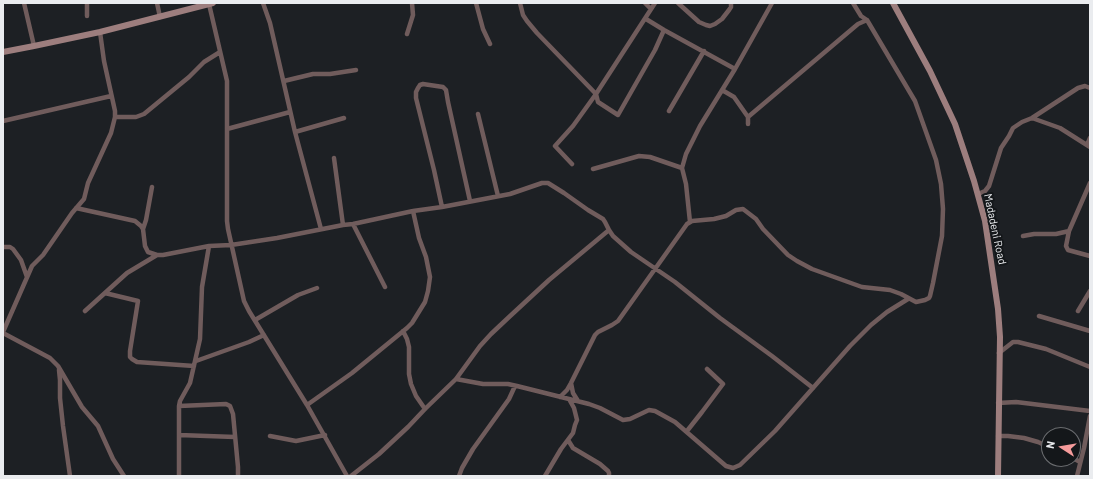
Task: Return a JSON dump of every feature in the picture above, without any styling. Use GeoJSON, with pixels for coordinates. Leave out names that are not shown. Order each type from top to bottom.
{"type":"FeatureCollection","features":[{"type":"Feature","properties":{"kind":"street"},"geometry":{"type":"LineString","coordinates":[[24,3],[34,46]]}},
{"type":"Feature","properties":{"kind":"street"},"geometry":{"type":"LineString","coordinates":[[87,3],[87,16]]}},
{"type":"Feature","properties":{"kind":"street"},"geometry":{"type":"LineString","coordinates":[[157,3],[160,17]]}},
{"type":"Feature","properties":{"kind":"street"},"geometry":{"type":"LineString","coordinates":[[263,3],[270,23],[290,112],[321,229]]}},
{"type":"Feature","properties":{"kind":"street"},"geometry":{"type":"LineString","coordinates":[[408,34],[414,16],[412,3]]}},
{"type":"Feature","properties":{"kind":"street"},"geometry":{"type":"LineString","coordinates":[[476,3],[483,28],[490,44]]}},
{"type":"Feature","properties":{"kind":"street"},"geometry":{"type":"LineString","coordinates":[[520,3],[523,15],[536,33],[596,94],[598,102],[618,115],[655,50],[664,30]]}},
{"type":"Feature","properties":{"kind":"street"},"geometry":{"type":"LineString","coordinates":[[645,3],[651,9]]}},
{"type":"Feature","properties":{"kind":"street"},"geometry":{"type":"LineString","coordinates":[[572,164],[555,146],[573,126],[596,94],[655,3]]}},
{"type":"Feature","properties":{"kind":"street"},"geometry":{"type":"LineString","coordinates":[[678,3],[699,22],[706,26],[715,24],[722,19],[731,7],[731,3]]}},
{"type":"Feature","properties":{"kind":"street"},"geometry":{"type":"LineString","coordinates":[[690,222],[686,184],[682,168],[686,154],[700,126],[735,69],[772,3]]}},
{"type":"Feature","properties":{"kind":"street"},"geometry":{"type":"LineString","coordinates":[[560,397],[572,383],[595,335],[618,320],[687,224],[696,220],[714,220],[726,216],[738,209],[743,209],[756,218],[762,230],[784,251],[797,261],[812,269],[862,287],[890,290],[916,302],[925,300],[930,296],[942,236],[943,208],[936,160],[915,101],[867,20],[861,16],[853,3]]}},
{"type":"Feature","properties":{"kind":"street","name":"Madadeni Road"},"geometry":{"type":"LineString","coordinates":[[893,3],[930,71],[955,124],[978,194],[985,222],[998,309],[998,476]]}},
{"type":"Feature","properties":{"kind":"street"},"geometry":{"type":"LineString","coordinates":[[3,52],[100,32],[207,4],[227,80],[227,221],[244,301],[325,435],[347,476]]}},
{"type":"Feature","properties":{"kind":"street"},"geometry":{"type":"LineString","coordinates":[[858,24],[861,16]]}},
{"type":"Feature","properties":{"kind":"street"},"geometry":{"type":"LineString","coordinates":[[646,18],[664,30],[735,69]]}},
{"type":"Feature","properties":{"kind":"street"},"geometry":{"type":"LineString","coordinates":[[748,117],[858,24],[867,20]]}},
{"type":"Feature","properties":{"kind":"street"},"geometry":{"type":"LineString","coordinates":[[100,32],[104,61],[115,111],[111,133],[88,183],[84,199],[41,258],[32,266],[3,333],[50,358],[58,366],[82,407],[98,426],[113,459],[124,476]]}},
{"type":"Feature","properties":{"kind":"street"},"geometry":{"type":"LineString","coordinates":[[669,111],[704,51]]}},
{"type":"Feature","properties":{"kind":"street"},"geometry":{"type":"LineString","coordinates":[[115,117],[136,117],[144,114],[189,77],[204,62],[220,52]]}},
{"type":"Feature","properties":{"kind":"street"},"geometry":{"type":"LineString","coordinates":[[284,81],[313,74],[330,74],[356,70]]}},
{"type":"Feature","properties":{"kind":"street"},"geometry":{"type":"LineString","coordinates":[[442,207],[416,98],[418,88],[421,85],[443,87],[446,90],[470,201]]}},
{"type":"Feature","properties":{"kind":"street"},"geometry":{"type":"LineString","coordinates":[[978,194],[987,189],[989,186],[1001,148],[1010,136],[1013,128],[1032,118],[1078,88],[1084,86],[1090,88]]}},
{"type":"Feature","properties":{"kind":"street"},"geometry":{"type":"LineString","coordinates":[[722,90],[734,97],[748,117],[748,124]]}},
{"type":"Feature","properties":{"kind":"street"},"geometry":{"type":"LineString","coordinates":[[3,121],[111,96]]}},
{"type":"Feature","properties":{"kind":"street"},"geometry":{"type":"LineString","coordinates":[[227,129],[290,112]]}},
{"type":"Feature","properties":{"kind":"street"},"geometry":{"type":"LineString","coordinates":[[478,114],[498,196]]}},
{"type":"Feature","properties":{"kind":"street"},"geometry":{"type":"LineString","coordinates":[[295,132],[344,118]]}},
{"type":"Feature","properties":{"kind":"street"},"geometry":{"type":"LineString","coordinates":[[1032,118],[1060,128],[1089,146],[1090,138]]}},
{"type":"Feature","properties":{"kind":"street"},"geometry":{"type":"LineString","coordinates":[[593,169],[639,156],[650,157],[682,168]]}},
{"type":"Feature","properties":{"kind":"street"},"geometry":{"type":"LineString","coordinates":[[334,158],[343,225]]}},
{"type":"Feature","properties":{"kind":"street"},"geometry":{"type":"LineString","coordinates":[[152,187],[143,229],[146,250],[157,255],[163,255],[210,246],[231,245],[277,238],[353,224],[413,211],[498,196],[517,192],[542,183],[548,183],[603,219],[613,236],[631,252],[675,282],[720,318],[814,388]]}},
{"type":"Feature","properties":{"kind":"street"},"geometry":{"type":"LineString","coordinates":[[1090,183],[1069,231],[1066,246],[1067,249],[1090,256]]}},
{"type":"Feature","properties":{"kind":"street"},"geometry":{"type":"LineString","coordinates":[[76,208],[131,220],[139,224],[143,229]]}},
{"type":"Feature","properties":{"kind":"street"},"geometry":{"type":"LineString","coordinates":[[307,405],[352,373],[403,331],[412,323],[425,302],[430,277],[413,211]]}},
{"type":"Feature","properties":{"kind":"street"},"geometry":{"type":"LineString","coordinates":[[353,224],[385,287]]}},
{"type":"Feature","properties":{"kind":"street"},"geometry":{"type":"LineString","coordinates":[[351,476],[379,454],[456,379],[480,346],[491,334],[549,280],[609,230]]}},
{"type":"Feature","properties":{"kind":"street"},"geometry":{"type":"LineString","coordinates":[[1023,236],[1034,234],[1056,234],[1069,231]]}},
{"type":"Feature","properties":{"kind":"street"},"geometry":{"type":"LineString","coordinates":[[4,246],[13,249],[21,260],[27,277]]}},
{"type":"Feature","properties":{"kind":"street"},"geometry":{"type":"LineString","coordinates":[[178,476],[179,406],[189,386],[196,361],[200,339],[202,287],[210,246]]}},
{"type":"Feature","properties":{"kind":"street"},"geometry":{"type":"LineString","coordinates":[[85,311],[127,273],[157,255]]}},
{"type":"Feature","properties":{"kind":"street"},"geometry":{"type":"LineString","coordinates":[[255,320],[298,295],[317,288]]}},
{"type":"Feature","properties":{"kind":"street"},"geometry":{"type":"LineString","coordinates":[[1078,311],[1090,291]]}},
{"type":"Feature","properties":{"kind":"street"},"geometry":{"type":"LineString","coordinates":[[105,293],[138,301],[130,351],[130,357],[132,359],[137,362],[194,366]]}},
{"type":"Feature","properties":{"kind":"street"},"geometry":{"type":"LineString","coordinates":[[456,379],[488,385],[508,384],[578,401],[600,408],[624,420],[630,419],[649,410],[655,411],[675,422],[687,431],[726,466],[730,468],[736,467],[775,431],[850,346],[871,325],[887,312],[908,299]]}},
{"type":"Feature","properties":{"kind":"street"},"geometry":{"type":"LineString","coordinates":[[1040,316],[1090,331]]}},
{"type":"Feature","properties":{"kind":"street"},"geometry":{"type":"LineString","coordinates":[[403,331],[409,347],[409,374],[411,384],[416,396],[425,409]]}},
{"type":"Feature","properties":{"kind":"street"},"geometry":{"type":"LineString","coordinates":[[196,361],[264,335]]}},
{"type":"Feature","properties":{"kind":"street"},"geometry":{"type":"LineString","coordinates":[[999,353],[1013,342],[1018,342],[1046,349],[1090,367]]}},
{"type":"Feature","properties":{"kind":"street"},"geometry":{"type":"LineString","coordinates":[[58,366],[63,426],[70,476]]}},
{"type":"Feature","properties":{"kind":"street"},"geometry":{"type":"LineString","coordinates":[[687,431],[723,384],[707,369]]}},
{"type":"Feature","properties":{"kind":"street"},"geometry":{"type":"LineString","coordinates":[[572,383],[572,389],[578,401]]}},
{"type":"Feature","properties":{"kind":"street"},"geometry":{"type":"LineString","coordinates":[[459,476],[473,449],[510,399],[515,386]]}},
{"type":"Feature","properties":{"kind":"street"},"geometry":{"type":"LineString","coordinates":[[545,476],[561,449],[573,433],[577,420],[574,408],[569,399]]}},
{"type":"Feature","properties":{"kind":"street"},"geometry":{"type":"LineString","coordinates":[[998,403],[1016,402],[1090,411]]}},
{"type":"Feature","properties":{"kind":"street"},"geometry":{"type":"LineString","coordinates":[[179,406],[226,404],[230,406],[233,414],[238,476]]}},
{"type":"Feature","properties":{"kind":"street"},"geometry":{"type":"LineString","coordinates":[[1081,457],[1090,416]]}},
{"type":"Feature","properties":{"kind":"street"},"geometry":{"type":"LineString","coordinates":[[179,435],[235,437]]}},
{"type":"Feature","properties":{"kind":"street"},"geometry":{"type":"LineString","coordinates":[[270,436],[296,441],[325,435]]}},
{"type":"Feature","properties":{"kind":"street"},"geometry":{"type":"LineString","coordinates":[[998,436],[1024,438],[1041,443]]}},
{"type":"Feature","properties":{"kind":"street"},"geometry":{"type":"LineString","coordinates":[[568,440],[573,448],[600,464],[608,471],[609,476]]}}]}
